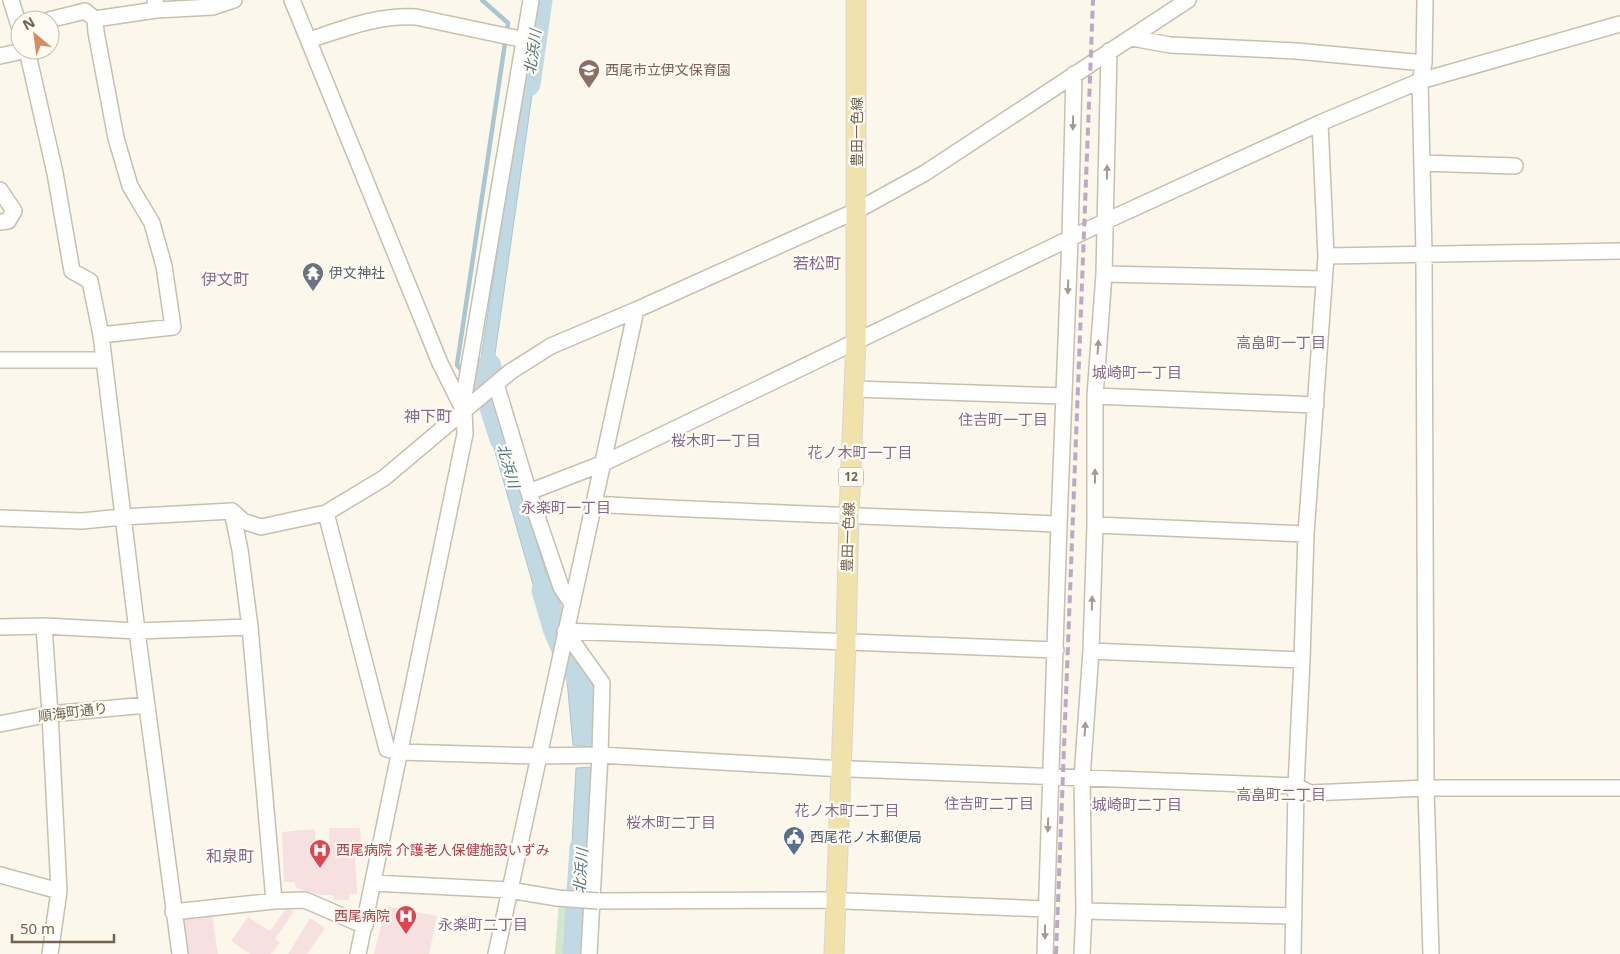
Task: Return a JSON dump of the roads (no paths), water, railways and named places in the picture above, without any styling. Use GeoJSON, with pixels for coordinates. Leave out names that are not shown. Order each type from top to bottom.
{"type":"FeatureCollection","features":[{"type":"Feature","properties":{"kind":"main road","name":"豊田一色線"},"geometry":{"type":"LineString","coordinates":[[834,954],[855,388],[858,210],[856,0]]}},
{"type":"Feature","properties":{"kind":"street"},"geometry":{"type":"LineString","coordinates":[[95,19],[155,5],[212,7],[234,0]]}},
{"type":"Feature","properties":{"kind":"street"},"geometry":{"type":"LineString","coordinates":[[292,0],[440,363],[466,408]]}},
{"type":"Feature","properties":{"kind":"street"},"geometry":{"type":"LineString","coordinates":[[358,954],[465,434],[466,408],[531,0]]}},
{"type":"Feature","properties":{"kind":"street"},"geometry":{"type":"LineString","coordinates":[[240,550],[246,540],[261,527],[326,513],[384,478],[502,379],[550,346],[636,310],[858,210],[925,173],[1109,51],[1132,38],[1169,6],[1188,0]]}},
{"type":"Feature","properties":{"kind":"street"},"geometry":{"type":"LineString","coordinates":[[1425,0],[1424,63],[1420,80],[1424,253],[1426,788],[1431,954]]}},
{"type":"Feature","properties":{"kind":"street"},"geometry":{"type":"LineString","coordinates":[[60,17],[85,11],[95,19],[116,138],[130,186],[152,223],[164,266],[173,327],[101,335]]}},
{"type":"Feature","properties":{"kind":"street"},"geometry":{"type":"LineString","coordinates":[[309,40],[375,19],[400,16],[416,17],[525,40]]}},
{"type":"Feature","properties":{"kind":"street"},"geometry":{"type":"LineString","coordinates":[[529,492],[604,463],[1106,221],[1320,123],[1420,80],[1620,24]]}},
{"type":"Feature","properties":{"kind":"street"},"geometry":{"type":"LineString","coordinates":[[1132,38],[1170,45],[1296,50],[1424,63]]}},
{"type":"Feature","properties":{"kind":"street"},"geometry":{"type":"LineString","coordinates":[[1082,954],[1084,911],[1082,778],[1091,651],[1095,525],[1095,396],[1104,274],[1109,51]]}},
{"type":"Feature","properties":{"kind":"street"},"geometry":{"type":"LineString","coordinates":[[29,60],[56,173],[72,271],[90,281],[101,335],[122,517],[180,954]]}},
{"type":"Feature","properties":{"kind":"street"},"geometry":{"type":"LineString","coordinates":[[1045,954],[1074,74]]}},
{"type":"Feature","properties":{"kind":"street"},"geometry":{"type":"LineString","coordinates":[[1293,954],[1296,786],[1306,534],[1326,256],[1320,123]]}},
{"type":"Feature","properties":{"kind":"street"},"geometry":{"type":"LineString","coordinates":[[1422,163],[1516,166]]}},
{"type":"Feature","properties":{"kind":"street"},"geometry":{"type":"LineString","coordinates":[[0,190],[14,211],[8,221],[0,222]]}},
{"type":"Feature","properties":{"kind":"street"},"geometry":{"type":"LineString","coordinates":[[1326,256],[1620,251]]}},
{"type":"Feature","properties":{"kind":"street"},"geometry":{"type":"LineString","coordinates":[[1104,274],[1323,279]]}},
{"type":"Feature","properties":{"kind":"street"},"geometry":{"type":"LineString","coordinates":[[496,954],[636,310]]}},
{"type":"Feature","properties":{"kind":"street"},"geometry":{"type":"LineString","coordinates":[[0,360],[104,360]]}},
{"type":"Feature","properties":{"kind":"street"},"geometry":{"type":"LineString","coordinates":[[502,379],[529,492],[561,587],[572,604]]}},
{"type":"Feature","properties":{"kind":"street"},"geometry":{"type":"LineString","coordinates":[[855,388],[1064,396]]}},
{"type":"Feature","properties":{"kind":"street"},"geometry":{"type":"LineString","coordinates":[[1095,396],[1316,405]]}},
{"type":"Feature","properties":{"kind":"street"},"geometry":{"type":"LineString","coordinates":[[594,504],[726,512],[1059,524]]}},
{"type":"Feature","properties":{"kind":"street"},"geometry":{"type":"LineString","coordinates":[[232,511],[240,550],[250,627],[274,900]]}},
{"type":"Feature","properties":{"kind":"street"},"geometry":{"type":"LineString","coordinates":[[0,518],[82,522],[122,517],[232,511],[243,521],[261,527]]}},
{"type":"Feature","properties":{"kind":"street"},"geometry":{"type":"LineString","coordinates":[[326,513],[387,749],[400,752],[538,756],[599,755],[840,768],[1296,786],[1310,793],[1426,788],[1620,788]]}},
{"type":"Feature","properties":{"kind":"street"},"geometry":{"type":"LineString","coordinates":[[1095,525],[1306,534]]}},
{"type":"Feature","properties":{"kind":"street"},"geometry":{"type":"LineString","coordinates":[[0,627],[44,626],[137,631],[250,627]]}},
{"type":"Feature","properties":{"kind":"street"},"geometry":{"type":"LineString","coordinates":[[44,626],[59,891],[50,954]]}},
{"type":"Feature","properties":{"kind":"street"},"geometry":{"type":"LineString","coordinates":[[565,631],[1056,650]]}},
{"type":"Feature","properties":{"kind":"street"},"geometry":{"type":"LineString","coordinates":[[565,631],[602,683],[589,954]]}},
{"type":"Feature","properties":{"kind":"street"},"geometry":{"type":"LineString","coordinates":[[1091,651],[1302,660]]}},
{"type":"Feature","properties":{"kind":"street","name":"順海町通り"},"geometry":{"type":"LineString","coordinates":[[0,724],[50,714],[146,704]]}},
{"type":"Feature","properties":{"kind":"street"},"geometry":{"type":"LineString","coordinates":[[0,876],[59,891]]}},
{"type":"Feature","properties":{"kind":"street"},"geometry":{"type":"LineString","coordinates":[[373,883],[509,890],[556,898],[598,901],[836,901],[1046,909]]}},
{"type":"Feature","properties":{"kind":"street"},"geometry":{"type":"LineString","coordinates":[[173,912],[274,900],[305,900],[365,926]]}},
{"type":"Feature","properties":{"kind":"street"},"geometry":{"type":"LineString","coordinates":[[1084,911],[1294,916]]}},
{"type":"Feature","properties":{"kind":"water","name":"北浜川"},"geometry":{"type":"Polygon","coordinates":[[[534,0],[547,0],[541,40],[529,37],[534,0]]]}},
{"type":"Feature","properties":{"kind":"water","name":"北浜川"},"geometry":{"type":"Polygon","coordinates":[[[528,51],[538,53],[491,382],[477,384],[528,51]]]}},
{"type":"Feature","properties":{"kind":"water","name":"北浜川"},"geometry":{"type":"Polygon","coordinates":[[[494,405],[558,611],[548,637],[484,413],[494,405]]]}},
{"type":"Feature","properties":{"kind":"water"},"geometry":{"type":"Polygon","coordinates":[[[574,649],[594,690],[593,747],[573,745],[566,670],[574,649]]]}},
{"type":"Feature","properties":{"kind":"water","name":"北浜川"},"geometry":{"type":"Polygon","coordinates":[[[592,767],[587,883],[570,882],[576,768],[592,767]]]}},
{"type":"Feature","properties":{"kind":"water","name":"北浜川"},"geometry":{"type":"Polygon","coordinates":[[[571,902],[582,902],[581,954],[569,954],[571,902]]]}},
{"type":"Feature","properties":{"kind":"waterway"},"geometry":{"type":"LineString","coordinates":[[464,373],[457,365],[508,23],[482,0]]}},
{"type":"Feature","properties":{"kind":"waterway","name":"北浜川"},"geometry":{"type":"LineString","coordinates":[[528,84],[540,0]]}},
{"type":"Feature","properties":{"kind":"waterway","name":"北浜川"},"geometry":{"type":"LineString","coordinates":[[489,366],[486,389],[502,439]]}},
{"type":"Feature","properties":{"kind":"waterway"},"geometry":{"type":"LineString","coordinates":[[471,381],[494,411]]}},
{"type":"Feature","properties":{"kind":"waterway","name":"北浜川"},"geometry":{"type":"LineString","coordinates":[[544,590],[555,628],[586,692]]}},
{"type":"Feature","properties":{"kind":"waterway","name":"北浜川"},"geometry":{"type":"LineString","coordinates":[[575,954],[582,848]]}},
{"type":"Feature","properties":{"kind":"railway"},"geometry":{"type":"LineString","coordinates":[[1056,954],[1093,0]]}},
{"type":"Feature","properties":{"kind":"place","name":"西尾市立伊文保育園"},"geometry":{"type":"Point","coordinates":[589,89]}},
{"type":"Feature","properties":{"kind":"place","name":"伊文神社"},"geometry":{"type":"Point","coordinates":[313,292]}},
{"type":"Feature","properties":{"kind":"place","name":"西尾花ノ木郵便局"},"geometry":{"type":"Point","coordinates":[794,856]}},
{"type":"Feature","properties":{"kind":"place","name":"西尾病院 介護老人保健施設いずみ"},"geometry":{"type":"Point","coordinates":[320,869]}},
{"type":"Feature","properties":{"kind":"place","name":"西尾病院"},"geometry":{"type":"Point","coordinates":[406,935]}},
{"type":"Feature","properties":{"kind":"district","name":"若松町"},"geometry":{"type":"Point","coordinates":[817,263]}},
{"type":"Feature","properties":{"kind":"district","name":"伊文町"},"geometry":{"type":"Point","coordinates":[225,279]}},
{"type":"Feature","properties":{"kind":"district","name":"高畠町一丁目"},"geometry":{"type":"Point","coordinates":[1281,343]}},
{"type":"Feature","properties":{"kind":"district","name":"城崎町一丁目"},"geometry":{"type":"Point","coordinates":[1137,373]}},
{"type":"Feature","properties":{"kind":"district","name":"神下町"},"geometry":{"type":"Point","coordinates":[428,416]}},
{"type":"Feature","properties":{"kind":"district","name":"住吉町一丁目"},"geometry":{"type":"Point","coordinates":[1003,420]}},
{"type":"Feature","properties":{"kind":"district","name":"桜木町一丁目"},"geometry":{"type":"Point","coordinates":[716,441]}},
{"type":"Feature","properties":{"kind":"district","name":"花ノ木町一丁目"},"geometry":{"type":"Point","coordinates":[860,453]}},
{"type":"Feature","properties":{"kind":"district","name":"永楽町一丁目"},"geometry":{"type":"Point","coordinates":[566,508]}},
{"type":"Feature","properties":{"kind":"district","name":"高畠町二丁目"},"geometry":{"type":"Point","coordinates":[1281,795]}},
{"type":"Feature","properties":{"kind":"district","name":"住吉町二丁目"},"geometry":{"type":"Point","coordinates":[989,804]}},
{"type":"Feature","properties":{"kind":"district","name":"城崎町二丁目"},"geometry":{"type":"Point","coordinates":[1137,805]}},
{"type":"Feature","properties":{"kind":"district","name":"花ノ木町二丁目"},"geometry":{"type":"Point","coordinates":[847,811]}},
{"type":"Feature","properties":{"kind":"district","name":"桜木町二丁目"},"geometry":{"type":"Point","coordinates":[671,823]}},
{"type":"Feature","properties":{"kind":"district","name":"和泉町"},"geometry":{"type":"Point","coordinates":[230,856]}},
{"type":"Feature","properties":{"kind":"district","name":"永楽町二丁目"},"geometry":{"type":"Point","coordinates":[483,925]}}]}
